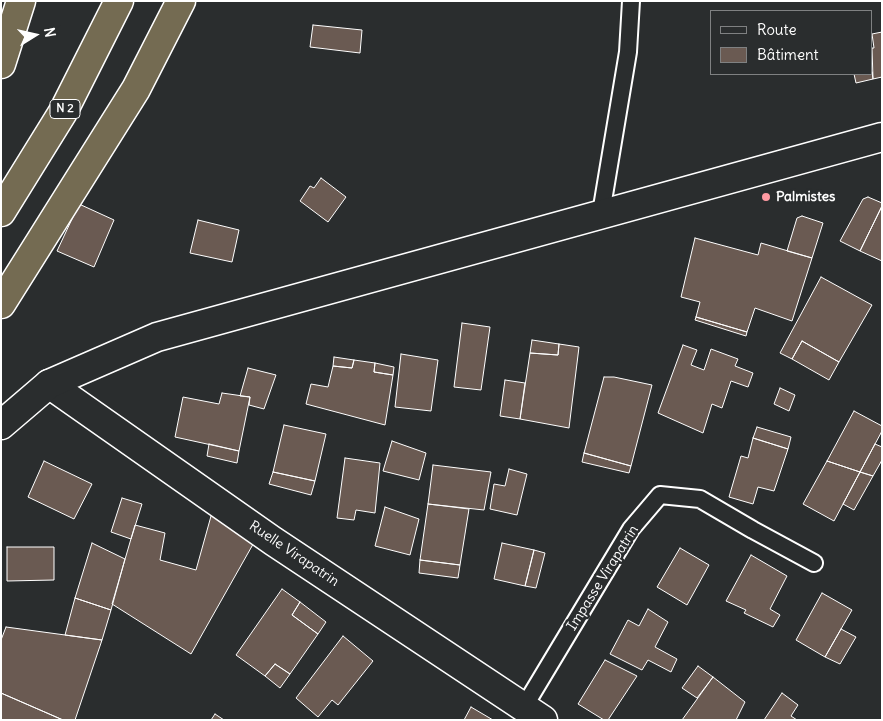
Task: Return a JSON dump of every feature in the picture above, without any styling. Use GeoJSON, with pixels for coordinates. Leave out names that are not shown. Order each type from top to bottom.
{"type":"FeatureCollection","features":[{"type":"Feature","properties":{"kind":"highway"},"geometry":{"type":"LineString","coordinates":[[1,64],[21,1]]}},
{"type":"Feature","properties":{"kind":"highway","name":"N 2"},"geometry":{"type":"LineString","coordinates":[[1,212],[63,112],[119,1]]}},
{"type":"Feature","properties":{"kind":"highway"},"geometry":{"type":"LineString","coordinates":[[1,304],[136,89],[181,1]]}},
{"type":"Feature","properties":{"kind":"street"},"geometry":{"type":"LineString","coordinates":[[1,425],[49,384],[157,337],[882,137]]}},
{"type":"Feature","properties":{"kind":"street","name":"Ruelle Virapatrin"},"geometry":{"type":"LineString","coordinates":[[49,384],[272,541],[533,713]]}},
{"type":"Feature","properties":{"kind":"lane"},"geometry":{"type":"LineString","coordinates":[[601,213],[628,52],[632,1]]}},
{"type":"Feature","properties":{"kind":"lane","name":"Impasse Virapatrin"},"geometry":{"type":"LineString","coordinates":[[533,713],[632,529],[660,495],[700,498],[753,530],[814,563]]}},
{"type":"Feature","properties":{"kind":"building"},"geometry":{"type":"Polygon","coordinates":[[[313,25],[362,30],[360,53],[310,47],[313,25]]]}},
{"type":"Feature","properties":{"kind":"building"},"geometry":{"type":"Polygon","coordinates":[[[882,32],[882,77],[873,79],[874,48],[873,34],[882,32]]]}},
{"type":"Feature","properties":{"kind":"building"},"geometry":{"type":"Polygon","coordinates":[[[854,75],[872,75],[873,79],[856,83],[854,75]]]}},
{"type":"Feature","properties":{"kind":"building"},"geometry":{"type":"Polygon","coordinates":[[[321,178],[346,197],[328,222],[300,201],[310,186],[314,188],[321,178]]]}},
{"type":"Feature","properties":{"kind":"building"},"geometry":{"type":"Polygon","coordinates":[[[868,197],[882,203],[882,206],[860,251],[840,241],[863,199],[868,197]]]}},
{"type":"Feature","properties":{"kind":"building"},"geometry":{"type":"Polygon","coordinates":[[[79,204],[114,220],[94,267],[57,251],[79,204]]]}},
{"type":"Feature","properties":{"kind":"building"},"geometry":{"type":"Polygon","coordinates":[[[882,206],[882,261],[860,251],[882,206]]]}},
{"type":"Feature","properties":{"kind":"building"},"geometry":{"type":"Polygon","coordinates":[[[802,216],[823,223],[812,258],[787,251],[797,218],[802,216]]]}},
{"type":"Feature","properties":{"kind":"building"},"geometry":{"type":"Polygon","coordinates":[[[198,220],[239,230],[232,262],[190,253],[198,220]]]}},
{"type":"Feature","properties":{"kind":"building"},"geometry":{"type":"Polygon","coordinates":[[[695,238],[758,255],[761,243],[812,258],[792,321],[755,308],[747,332],[696,317],[700,302],[681,297],[695,238]]]}},
{"type":"Feature","properties":{"kind":"building"},"geometry":{"type":"Polygon","coordinates":[[[821,277],[872,305],[839,362],[802,341],[792,359],[780,353],[821,277]]]}},
{"type":"Feature","properties":{"kind":"building"},"geometry":{"type":"Polygon","coordinates":[[[696,317],[747,332],[746,336],[695,320],[696,317]]]}},
{"type":"Feature","properties":{"kind":"building"},"geometry":{"type":"Polygon","coordinates":[[[462,323],[490,327],[481,390],[454,387],[462,323]]]}},
{"type":"Feature","properties":{"kind":"building"},"geometry":{"type":"Polygon","coordinates":[[[532,340],[559,344],[558,355],[530,353],[532,340]]]}},
{"type":"Feature","properties":{"kind":"building"},"geometry":{"type":"Polygon","coordinates":[[[802,341],[839,362],[829,380],[792,359],[802,341]]]}},
{"type":"Feature","properties":{"kind":"building"},"geometry":{"type":"Polygon","coordinates":[[[559,344],[579,347],[569,428],[520,419],[530,353],[558,355],[559,344]]]}},
{"type":"Feature","properties":{"kind":"building"},"geometry":{"type":"Polygon","coordinates":[[[683,345],[697,350],[691,365],[704,370],[711,349],[738,359],[735,366],[753,373],[748,387],[731,381],[722,408],[712,404],[703,433],[658,413],[683,345]]]}},
{"type":"Feature","properties":{"kind":"building"},"geometry":{"type":"Polygon","coordinates":[[[401,354],[438,360],[431,411],[395,407],[401,354]]]}},
{"type":"Feature","properties":{"kind":"building"},"geometry":{"type":"Polygon","coordinates":[[[334,357],[354,360],[352,368],[333,366],[334,357]]]}},
{"type":"Feature","properties":{"kind":"building"},"geometry":{"type":"Polygon","coordinates":[[[354,360],[375,363],[374,372],[393,375],[385,425],[306,404],[311,384],[328,387],[333,366],[352,368],[354,360]]]}},
{"type":"Feature","properties":{"kind":"building"},"geometry":{"type":"Polygon","coordinates":[[[375,363],[394,367],[393,375],[374,372],[375,363]]]}},
{"type":"Feature","properties":{"kind":"building"},"geometry":{"type":"Polygon","coordinates":[[[248,368],[276,375],[264,409],[249,405],[250,397],[240,396],[248,368]]]}},
{"type":"Feature","properties":{"kind":"building"},"geometry":{"type":"Polygon","coordinates":[[[604,377],[614,377],[652,385],[631,466],[584,453],[604,377]]]}},
{"type":"Feature","properties":{"kind":"building"},"geometry":{"type":"Polygon","coordinates":[[[505,380],[525,383],[520,419],[500,416],[505,380]]]}},
{"type":"Feature","properties":{"kind":"building"},"geometry":{"type":"Polygon","coordinates":[[[780,388],[795,395],[789,411],[774,404],[780,388]]]}},
{"type":"Feature","properties":{"kind":"building"},"geometry":{"type":"Polygon","coordinates":[[[222,393],[250,397],[239,451],[175,437],[183,397],[219,404],[222,393]]]}},
{"type":"Feature","properties":{"kind":"building"},"geometry":{"type":"Polygon","coordinates":[[[854,411],[882,426],[882,431],[860,472],[827,461],[854,411]]]}},
{"type":"Feature","properties":{"kind":"building"},"geometry":{"type":"Polygon","coordinates":[[[284,425],[326,434],[315,481],[273,472],[284,425]]]}},
{"type":"Feature","properties":{"kind":"building"},"geometry":{"type":"Polygon","coordinates":[[[757,427],[791,437],[788,449],[753,438],[757,427]]]}},
{"type":"Feature","properties":{"kind":"building"},"geometry":{"type":"Polygon","coordinates":[[[753,438],[788,449],[774,491],[758,487],[753,504],[729,497],[741,456],[748,458],[753,438]]]}},
{"type":"Feature","properties":{"kind":"building"},"geometry":{"type":"Polygon","coordinates":[[[392,441],[426,453],[419,480],[383,471],[392,441]]]}},
{"type":"Feature","properties":{"kind":"building"},"geometry":{"type":"Polygon","coordinates":[[[209,444],[239,451],[237,463],[207,456],[209,444]]]}},
{"type":"Feature","properties":{"kind":"building"},"geometry":{"type":"Polygon","coordinates":[[[875,444],[882,447],[882,460],[873,476],[860,472],[875,444]]]}},
{"type":"Feature","properties":{"kind":"building"},"geometry":{"type":"Polygon","coordinates":[[[584,453],[631,466],[629,473],[582,462],[584,453]]]}},
{"type":"Feature","properties":{"kind":"building"},"geometry":{"type":"Polygon","coordinates":[[[345,458],[380,463],[375,513],[356,510],[354,520],[337,518],[345,458]]]}},
{"type":"Feature","properties":{"kind":"building"},"geometry":{"type":"Polygon","coordinates":[[[44,461],[92,484],[74,519],[28,497],[44,461]]]}},
{"type":"Feature","properties":{"kind":"building"},"geometry":{"type":"Polygon","coordinates":[[[827,461],[860,472],[834,521],[803,504],[827,461]]]}},
{"type":"Feature","properties":{"kind":"building"},"geometry":{"type":"Polygon","coordinates":[[[433,465],[491,472],[484,510],[428,504],[433,465]]]}},
{"type":"Feature","properties":{"kind":"building"},"geometry":{"type":"Polygon","coordinates":[[[509,469],[527,474],[517,515],[490,509],[494,484],[505,486],[509,469]]]}},
{"type":"Feature","properties":{"kind":"building"},"geometry":{"type":"Polygon","coordinates":[[[273,472],[315,481],[311,495],[269,484],[273,472]]]}},
{"type":"Feature","properties":{"kind":"building"},"geometry":{"type":"Polygon","coordinates":[[[860,472],[873,476],[854,510],[843,504],[860,472]]]}},
{"type":"Feature","properties":{"kind":"building"},"geometry":{"type":"Polygon","coordinates":[[[122,498],[142,504],[131,539],[111,532],[122,498]]]}},
{"type":"Feature","properties":{"kind":"building"},"geometry":{"type":"Polygon","coordinates":[[[428,504],[469,509],[460,565],[420,560],[428,504]]]}},
{"type":"Feature","properties":{"kind":"building"},"geometry":{"type":"Polygon","coordinates":[[[385,507],[419,519],[410,555],[375,546],[385,507]]]}},
{"type":"Feature","properties":{"kind":"building"},"geometry":{"type":"Polygon","coordinates":[[[213,509],[256,539],[191,654],[112,604],[135,525],[165,533],[160,560],[196,570],[213,509]]]}},
{"type":"Feature","properties":{"kind":"building"},"geometry":{"type":"Polygon","coordinates":[[[92,543],[125,559],[111,610],[75,598],[92,543]]]}},
{"type":"Feature","properties":{"kind":"building"},"geometry":{"type":"Polygon","coordinates":[[[502,543],[534,550],[525,586],[494,579],[502,543]]]}},
{"type":"Feature","properties":{"kind":"building"},"geometry":{"type":"Polygon","coordinates":[[[7,547],[54,547],[54,580],[7,581],[7,547]]]}},
{"type":"Feature","properties":{"kind":"building"},"geometry":{"type":"Polygon","coordinates":[[[680,548],[709,565],[687,605],[657,587],[680,548]]]}},
{"type":"Feature","properties":{"kind":"building"},"geometry":{"type":"Polygon","coordinates":[[[534,550],[545,553],[536,588],[525,586],[534,550]]]}},
{"type":"Feature","properties":{"kind":"building"},"geometry":{"type":"Polygon","coordinates":[[[751,555],[787,576],[770,609],[780,615],[773,627],[744,613],[746,610],[726,601],[751,555]]]}},
{"type":"Feature","properties":{"kind":"building"},"geometry":{"type":"Polygon","coordinates":[[[420,560],[460,565],[458,578],[419,573],[420,560]]]}},
{"type":"Feature","properties":{"kind":"building"},"geometry":{"type":"Polygon","coordinates":[[[282,589],[300,602],[292,615],[318,634],[290,674],[275,664],[265,676],[236,655],[282,589]]]}},
{"type":"Feature","properties":{"kind":"building"},"geometry":{"type":"Polygon","coordinates":[[[822,593],[852,610],[825,657],[796,640],[822,593]]]}},
{"type":"Feature","properties":{"kind":"building"},"geometry":{"type":"Polygon","coordinates":[[[75,598],[111,610],[102,640],[65,635],[75,598]]]}},
{"type":"Feature","properties":{"kind":"building"},"geometry":{"type":"Polygon","coordinates":[[[300,602],[326,622],[318,634],[292,615],[300,602]]]}},
{"type":"Feature","properties":{"kind":"building"},"geometry":{"type":"Polygon","coordinates":[[[648,609],[668,622],[655,647],[677,659],[671,672],[648,660],[642,670],[610,654],[628,620],[639,626],[648,609]]]}},
{"type":"Feature","properties":{"kind":"building"},"geometry":{"type":"Polygon","coordinates":[[[6,627],[102,640],[75,720],[63,720],[1,693],[1,640],[6,627]]]}},
{"type":"Feature","properties":{"kind":"building"},"geometry":{"type":"Polygon","coordinates":[[[841,629],[856,637],[840,664],[825,657],[841,629]]]}},
{"type":"Feature","properties":{"kind":"building"},"geometry":{"type":"Polygon","coordinates":[[[343,636],[373,661],[338,705],[332,700],[318,717],[296,698],[343,636]]]}},
{"type":"Feature","properties":{"kind":"building"},"geometry":{"type":"Polygon","coordinates":[[[605,660],[637,676],[608,720],[604,720],[578,704],[605,660]]]}},
{"type":"Feature","properties":{"kind":"building"},"geometry":{"type":"Polygon","coordinates":[[[275,664],[290,674],[280,688],[265,676],[275,664]]]}},
{"type":"Feature","properties":{"kind":"building"},"geometry":{"type":"Polygon","coordinates":[[[698,666],[713,677],[697,698],[682,688],[698,666]]]}},
{"type":"Feature","properties":{"kind":"building"},"geometry":{"type":"Polygon","coordinates":[[[713,677],[745,702],[736,720],[682,720],[713,677]]]}},
{"type":"Feature","properties":{"kind":"building"},"geometry":{"type":"Polygon","coordinates":[[[1,693],[63,720],[1,720],[1,693]]]}},
{"type":"Feature","properties":{"kind":"building"},"geometry":{"type":"Polygon","coordinates":[[[782,693],[798,705],[791,716],[797,720],[764,720],[782,693]]]}},
{"type":"Feature","properties":{"kind":"building"},"geometry":{"type":"Polygon","coordinates":[[[471,707],[493,720],[464,720],[471,707]]]}},
{"type":"Feature","properties":{"kind":"building"},"geometry":{"type":"Polygon","coordinates":[[[215,714],[224,720],[211,720],[215,714]]]}},
{"type":"Feature","properties":{"kind":"place","name":"Palmistes"},"geometry":{"type":"Point","coordinates":[766,197]}}]}
